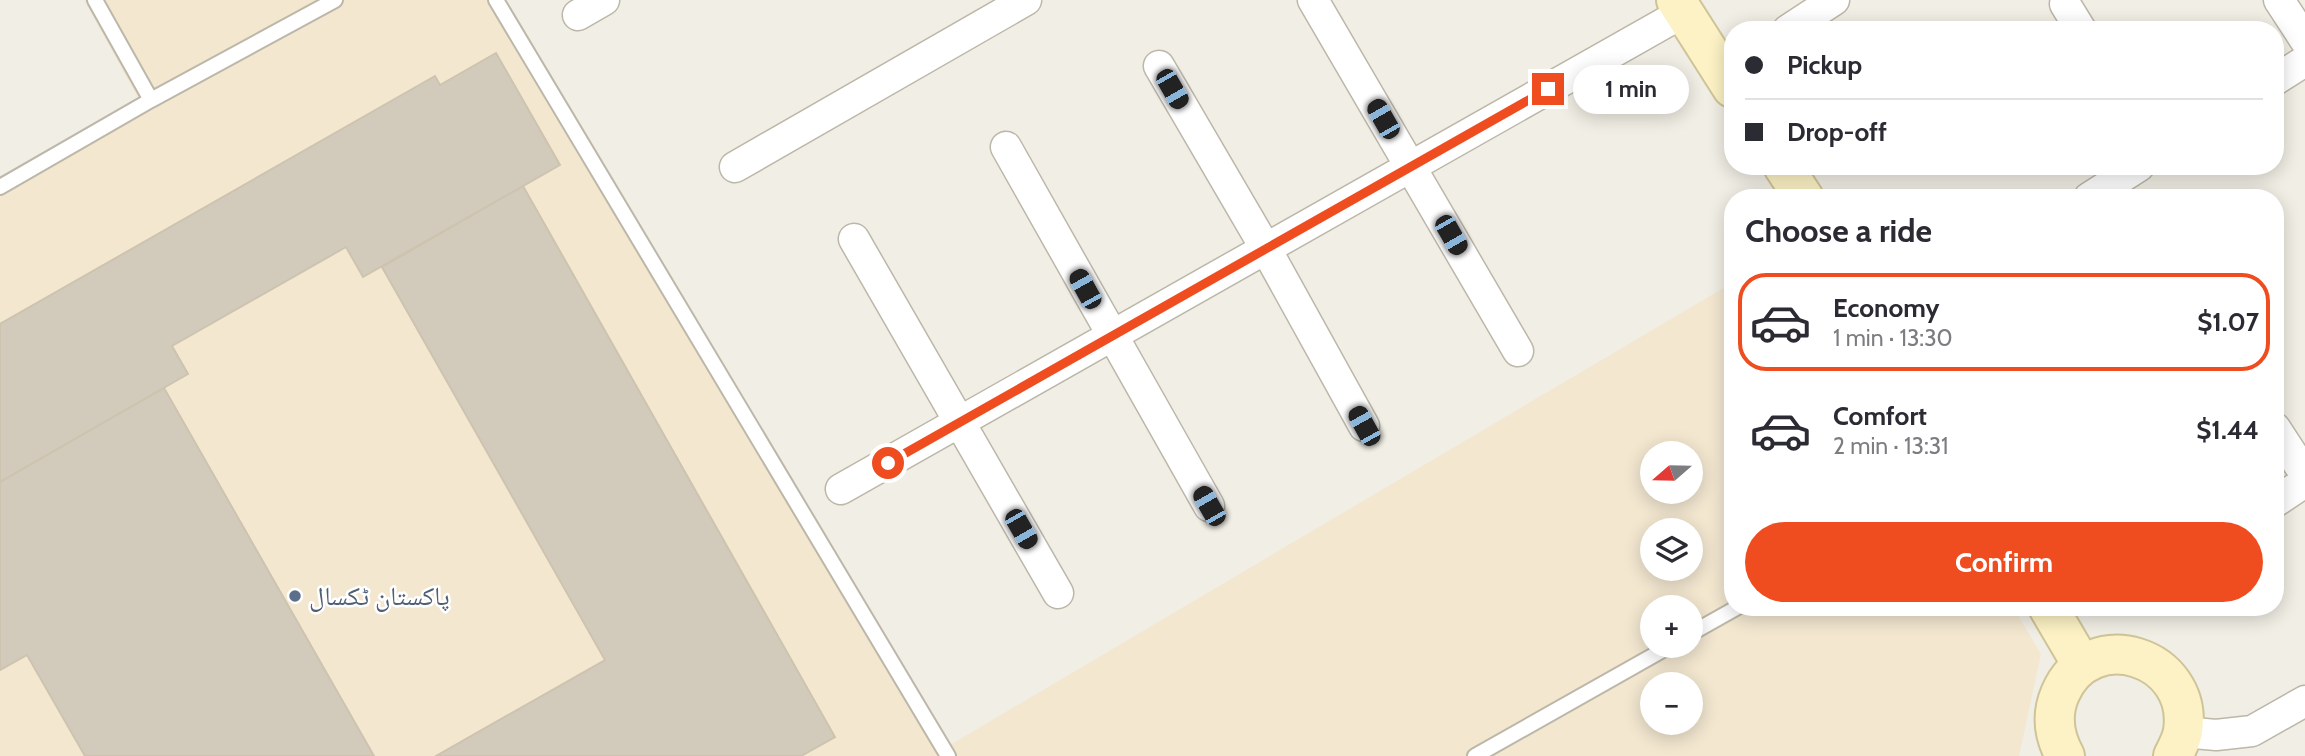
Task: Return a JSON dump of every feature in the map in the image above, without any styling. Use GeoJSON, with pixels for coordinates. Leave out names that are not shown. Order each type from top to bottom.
{"type":"FeatureCollection","features":[{"type":"Feature","properties":{"kind":"street"},"geometry":{"type":"LineString","coordinates":[[578,15],[604,0]]}},
{"type":"Feature","properties":{"kind":"street"},"geometry":{"type":"LineString","coordinates":[[735,167],[989,9],[1026,0]]}},
{"type":"Feature","properties":{"kind":"street"},"geometry":{"type":"LineString","coordinates":[[1313,0],[1518,351]]}},
{"type":"Feature","properties":{"kind":"street"},"geometry":{"type":"LineString","coordinates":[[1802,21],[1834,0]]}},
{"type":"Feature","properties":{"kind":"street"},"geometry":{"type":"LineString","coordinates":[[2279,0],[2305,40]]}},
{"type":"Feature","properties":{"kind":"street"},"geometry":{"type":"LineString","coordinates":[[2064,5],[2075,21]]}},
{"type":"Feature","properties":{"kind":"street"},"geometry":{"type":"LineString","coordinates":[[841,489],[1411,166],[1680,6],[1724,68]]}},
{"type":"Feature","properties":{"kind":"street"},"geometry":{"type":"LineString","coordinates":[[2284,74],[2305,61]]}},
{"type":"Feature","properties":{"kind":"street"},"geometry":{"type":"LineString","coordinates":[[1159,66],[1266,249],[1364,426]]}},
{"type":"Feature","properties":{"kind":"street"},"geometry":{"type":"LineString","coordinates":[[1006,147],[1209,506]]}},
{"type":"Feature","properties":{"kind":"street"},"geometry":{"type":"LineString","coordinates":[[854,239],[1058,593]]}},
{"type":"Feature","properties":{"kind":"street"},"geometry":{"type":"LineString","coordinates":[[2284,442],[2305,474]]}},
{"type":"Feature","properties":{"kind":"street"},"geometry":{"type":"LineString","coordinates":[[2284,496],[2305,482]]}},
{"type":"Feature","properties":{"kind":"street"},"geometry":{"type":"LineString","coordinates":[[2053,616],[2082,665]]}},
{"type":"Feature","properties":{"kind":"street"},"geometry":{"type":"LineString","coordinates":[[2065,756],[2055,731],[2055,706],[2065,683],[2082,665],[2106,655],[2131,655],[2155,664],[2174,683],[2183,707],[2185,748],[2226,734],[2252,731],[2305,701]]}},
{"type":"Feature","properties":{"kind":"lane"},"geometry":{"type":"LineString","coordinates":[[95,0],[151,100]]}},
{"type":"Feature","properties":{"kind":"lane"},"geometry":{"type":"LineString","coordinates":[[0,187],[151,100],[335,0]]}},
{"type":"Feature","properties":{"kind":"lane"},"geometry":{"type":"LineString","coordinates":[[496,0],[948,756]]}},
{"type":"Feature","properties":{"kind":"lane"},"geometry":{"type":"LineString","coordinates":[[1703,627],[1724,615]]}},
{"type":"Feature","properties":{"kind":"lane"},"geometry":{"type":"LineString","coordinates":[[1475,756],[1649,658]]}},
{"type":"Feature","properties":{"kind":"shaded area","name":"پاکستان ٹکسال"},"geometry":{"type":"Polygon","coordinates":[[[84,0],[496,0],[943,749],[1724,288],[1724,616],[2018,616],[2041,654],[2019,756],[0,756],[0,187],[142,105],[84,0]]]}},
{"type":"Feature","properties":{"kind":"building"},"geometry":{"type":"Polygon","coordinates":[[[496,53],[560,165],[363,277],[346,247],[172,346],[188,374],[0,482],[0,324],[435,76],[440,85],[496,53]]]}},
{"type":"Feature","properties":{"kind":"building"},"geometry":{"type":"Polygon","coordinates":[[[523,186],[835,737],[801,756],[436,756],[605,660],[382,267],[523,186]]]}},
{"type":"Feature","properties":{"kind":"building","name":"پاکستان ٹکسال"},"geometry":{"type":"Polygon","coordinates":[[[164,388],[374,756],[85,756],[27,655],[0,670],[0,482],[164,388]]]}},
{"type":"Feature","properties":{"kind":"place","name":"پاکستان ٹکسال"},"geometry":{"type":"Point","coordinates":[295,596]}},
{"type":"Feature","properties":{"kind":"route"},"geometry":{"type":"LineString","coordinates":[[888,463],[1548,89]]}}]}
